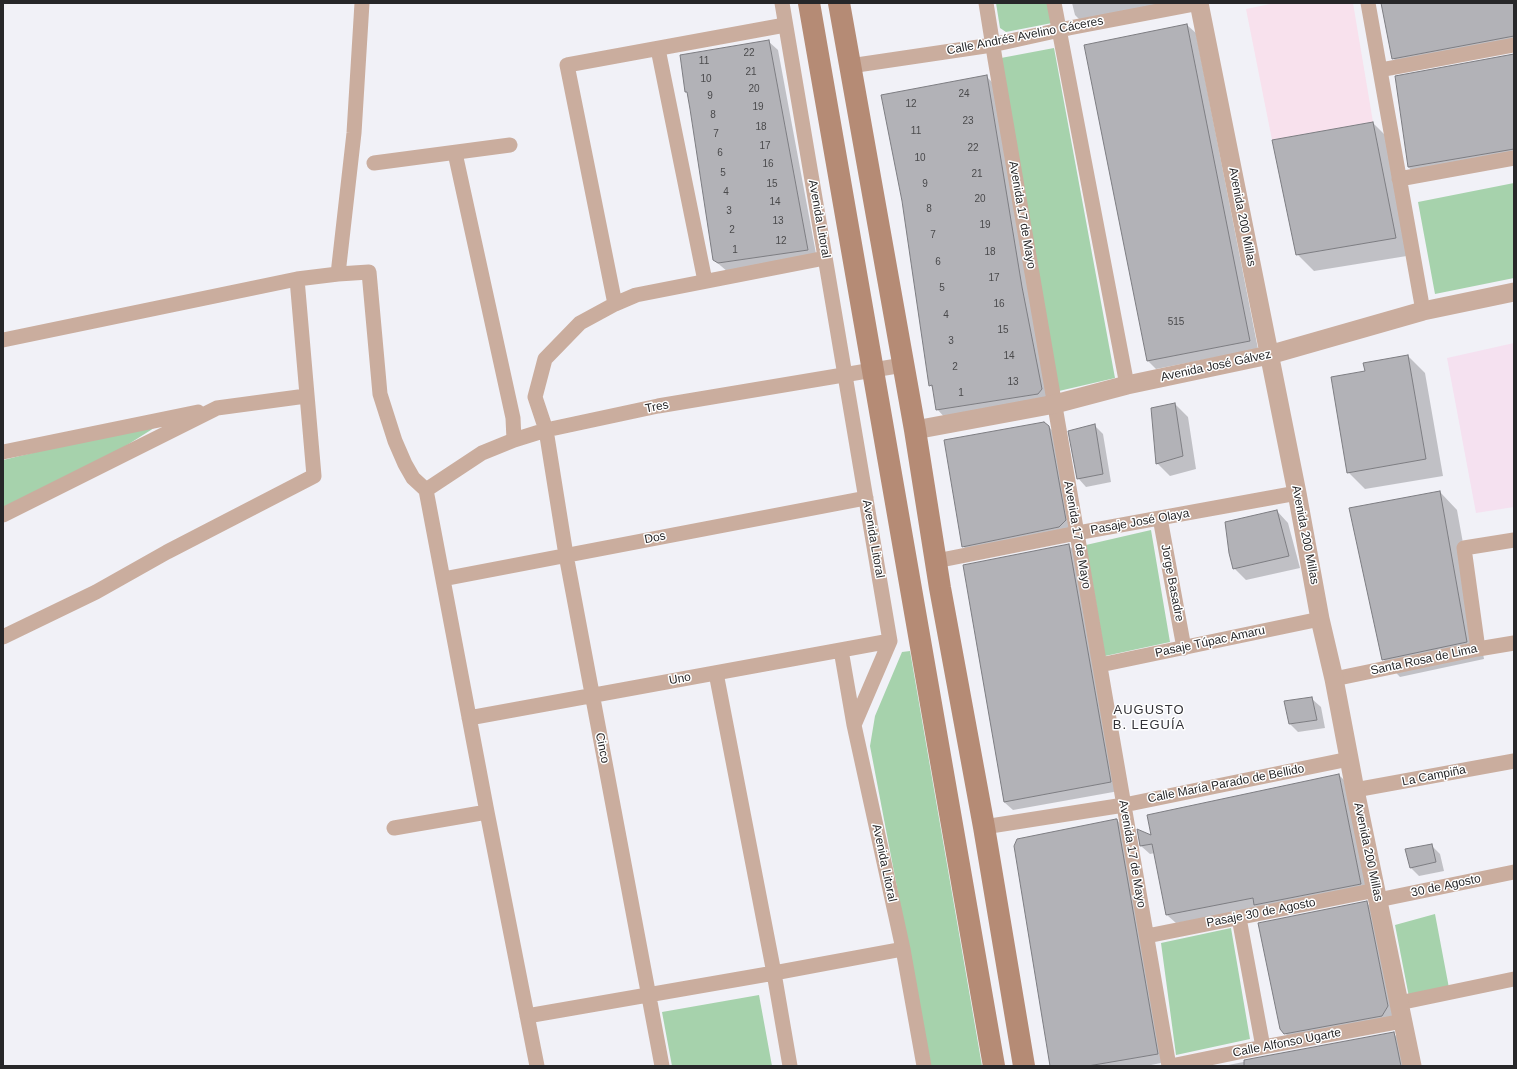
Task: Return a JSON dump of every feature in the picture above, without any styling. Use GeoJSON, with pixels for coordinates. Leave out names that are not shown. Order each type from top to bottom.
{"type":"FeatureCollection","features":[{"type":"Feature","properties":{"kind":"main road"},"geometry":{"type":"LineString","coordinates":[[809,3],[994,1066]]}},
{"type":"Feature","properties":{"kind":"main road"},"geometry":{"type":"LineString","coordinates":[[839,3],[915,430],[936,561],[984,827],[1024,1066]]}},
{"type":"Feature","properties":{"kind":"street"},"geometry":{"type":"LineString","coordinates":[[338,274],[354,133],[362,3]]}},
{"type":"Feature","properties":{"kind":"street","name":"Avenida Litoral"},"geometry":{"type":"LineString","coordinates":[[782,3],[890,641]]}},
{"type":"Feature","properties":{"kind":"street","name":"Avenida 17 de Mayo"},"geometry":{"type":"LineString","coordinates":[[986,3],[1146,936],[1170,1066]]}},
{"type":"Feature","properties":{"kind":"street"},"geometry":{"type":"LineString","coordinates":[[1054,3],[1126,385]]}},
{"type":"Feature","properties":{"kind":"street","name":"Calle Andrés Avelino Cáceres"},"geometry":{"type":"LineString","coordinates":[[850,66],[992,45],[1199,3]]}},
{"type":"Feature","properties":{"kind":"street","name":"Avenida 200 Millas"},"geometry":{"type":"LineString","coordinates":[[1199,3],[1297,493],[1320,619],[1334,679],[1355,790],[1412,1066]]}},
{"type":"Feature","properties":{"kind":"street"},"geometry":{"type":"LineString","coordinates":[[1368,3],[1423,311]]}},
{"type":"Feature","properties":{"kind":"street"},"geometry":{"type":"LineString","coordinates":[[615,304],[567,65],[785,25]]}},
{"type":"Feature","properties":{"kind":"street"},"geometry":{"type":"LineString","coordinates":[[1380,70],[1514,45]]}},
{"type":"Feature","properties":{"kind":"street"},"geometry":{"type":"LineString","coordinates":[[658,49],[705,281]]}},
{"type":"Feature","properties":{"kind":"street"},"geometry":{"type":"LineString","coordinates":[[374,163],[510,145]]}},
{"type":"Feature","properties":{"kind":"street"},"geometry":{"type":"LineString","coordinates":[[455,153],[513,418],[514,440]]}},
{"type":"Feature","properties":{"kind":"street"},"geometry":{"type":"LineString","coordinates":[[1399,180],[1514,158]]}},
{"type":"Feature","properties":{"kind":"street","name":"Cinco"},"geometry":{"type":"LineString","coordinates":[[662,1066],[566,555],[546,430],[535,397],[545,359],[580,323],[615,304],[636,295],[825,258]]}},
{"type":"Feature","properties":{"kind":"street"},"geometry":{"type":"LineString","coordinates":[[3,340],[297,279],[369,272],[380,394],[395,441],[405,464],[414,478],[426,490],[486,812],[537,1066]]}},
{"type":"Feature","properties":{"kind":"street"},"geometry":{"type":"LineString","coordinates":[[3,637],[96,592],[167,552],[314,476],[297,279]]}},
{"type":"Feature","properties":{"kind":"street","name":"Avenida José Gálvez"},"geometry":{"type":"LineString","coordinates":[[915,430],[1055,404],[1126,385],[1269,354],[1423,311],[1514,292]]}},
{"type":"Feature","properties":{"kind":"street","name":"Tres"},"geometry":{"type":"LineString","coordinates":[[426,490],[482,453],[514,440],[546,430],[658,406],[845,376],[903,365]]}},
{"type":"Feature","properties":{"kind":"street"},"geometry":{"type":"LineString","coordinates":[[3,452],[216,408],[306,396]]}},
{"type":"Feature","properties":{"kind":"street"},"geometry":{"type":"LineString","coordinates":[[3,515],[216,408]]}},
{"type":"Feature","properties":{"kind":"street","name":"Pasaje José Olaya"},"geometry":{"type":"LineString","coordinates":[[936,561],[1077,533],[1297,493]]}},
{"type":"Feature","properties":{"kind":"street","name":"Dos"},"geometry":{"type":"LineString","coordinates":[[443,579],[866,498]]}},
{"type":"Feature","properties":{"kind":"street","name":"Jorge Basadre"},"geometry":{"type":"LineString","coordinates":[[1160,518],[1184,648]]}},
{"type":"Feature","properties":{"kind":"street"},"geometry":{"type":"LineString","coordinates":[[1478,649],[1464,548],[1514,540]]}},
{"type":"Feature","properties":{"kind":"street","name":"Pasaje Túpac Amaru"},"geometry":{"type":"LineString","coordinates":[[1100,665],[1320,619]]}},
{"type":"Feature","properties":{"kind":"street"},"geometry":{"type":"LineString","coordinates":[[854,724],[890,641]]}},
{"type":"Feature","properties":{"kind":"street","name":"Uno"},"geometry":{"type":"LineString","coordinates":[[469,718],[890,641]]}},
{"type":"Feature","properties":{"kind":"street","name":"Santa Rosa de Lima"},"geometry":{"type":"LineString","coordinates":[[1334,679],[1514,643]]}},
{"type":"Feature","properties":{"kind":"street","name":"Avenida Litoral"},"geometry":{"type":"LineString","coordinates":[[841,650],[854,724],[902,949],[924,1066]]}},
{"type":"Feature","properties":{"kind":"street"},"geometry":{"type":"LineString","coordinates":[[716,673],[774,973],[790,1066]]}},
{"type":"Feature","properties":{"kind":"street","name":"Calle María Parado de Bellido"},"geometry":{"type":"LineString","coordinates":[[984,827],[1124,805],[1349,759]]}},
{"type":"Feature","properties":{"kind":"street","name":"La Campiña"},"geometry":{"type":"LineString","coordinates":[[1355,790],[1514,761]]}},
{"type":"Feature","properties":{"kind":"street"},"geometry":{"type":"LineString","coordinates":[[394,828],[486,812]]}},
{"type":"Feature","properties":{"kind":"street","name":"30 de Agosto"},"geometry":{"type":"LineString","coordinates":[[1377,895],[1514,872]]}},
{"type":"Feature","properties":{"kind":"street","name":"Pasaje 30 de Agosto"},"geometry":{"type":"LineString","coordinates":[[1146,936],[1239,918],[1377,895]]}},
{"type":"Feature","properties":{"kind":"street"},"geometry":{"type":"LineString","coordinates":[[1239,918],[1263,1047]]}},
{"type":"Feature","properties":{"kind":"street"},"geometry":{"type":"LineString","coordinates":[[527,1016],[902,949]]}},
{"type":"Feature","properties":{"kind":"street"},"geometry":{"type":"LineString","coordinates":[[1399,1002],[1514,979]]}},
{"type":"Feature","properties":{"kind":"street","name":"Calle Alfonso Ugarte"},"geometry":{"type":"LineString","coordinates":[[1170,1066],[1403,1021]]}},
{"type":"Feature","properties":{"kind":"shaded area"},"geometry":{"type":"Polygon","coordinates":[[[1275,3],[1353,3],[1373,122],[1272,140],[1246,9],[1275,3]]]}},
{"type":"Feature","properties":{"kind":"shaded area"},"geometry":{"type":"Polygon","coordinates":[[[1514,343],[1514,507],[1476,513],[1447,358],[1514,343]]]}},
{"type":"Feature","properties":{"kind":"green space"},"geometry":{"type":"Polygon","coordinates":[[[996,3],[1048,3],[1052,23],[1006,32],[1000,28],[996,3]]]}},
{"type":"Feature","properties":{"kind":"green space"},"geometry":{"type":"Polygon","coordinates":[[[1054,48],[1115,378],[1059,391],[1001,58],[1054,48]]]}},
{"type":"Feature","properties":{"kind":"green space"},"geometry":{"type":"Polygon","coordinates":[[[1514,183],[1514,278],[1435,294],[1418,202],[1514,183]]]}},
{"type":"Feature","properties":{"kind":"green space"},"geometry":{"type":"Polygon","coordinates":[[[154,428],[113,454],[3,509],[3,460],[111,434],[154,428]]]}},
{"type":"Feature","properties":{"kind":"green space"},"geometry":{"type":"Polygon","coordinates":[[[1151,530],[1170,642],[1105,656],[1086,545],[1151,530]]]}},
{"type":"Feature","properties":{"kind":"green space"},"geometry":{"type":"Polygon","coordinates":[[[910,651],[982,1066],[931,1066],[870,746],[875,716],[902,652],[910,651]]]}},
{"type":"Feature","properties":{"kind":"green space"},"geometry":{"type":"Polygon","coordinates":[[[1435,914],[1449,988],[1409,997],[1395,925],[1435,914]]]}},
{"type":"Feature","properties":{"kind":"green space"},"geometry":{"type":"Polygon","coordinates":[[[1231,928],[1250,1039],[1176,1055],[1161,943],[1231,928]]]}},
{"type":"Feature","properties":{"kind":"green space"},"geometry":{"type":"Polygon","coordinates":[[[759,995],[772,1066],[672,1066],[662,1012],[759,995]]]}},
{"type":"Feature","properties":{"kind":"building"},"geometry":{"type":"Polygon","coordinates":[[[1381,3],[1514,3],[1514,36],[1392,59],[1381,3]]]}},
{"type":"Feature","properties":{"kind":"building"},"geometry":{"type":"Polygon","coordinates":[[[1187,24],[1250,341],[1147,361],[1084,45],[1187,24]]]}},
{"type":"Feature","properties":{"kind":"building"},"geometry":{"type":"Polygon","coordinates":[[[769,40],[808,250],[718,263],[713,260],[690,109],[687,92],[685,92],[680,55],[769,40]]]}},
{"type":"Feature","properties":{"kind":"building"},"geometry":{"type":"Polygon","coordinates":[[[1514,54],[1514,149],[1408,167],[1395,76],[1514,54]]]}},
{"type":"Feature","properties":{"kind":"building"},"geometry":{"type":"Polygon","coordinates":[[[987,75],[1022,287],[1042,389],[1038,394],[936,410],[932,385],[929,386],[902,201],[881,95],[987,75]]]}},
{"type":"Feature","properties":{"kind":"building"},"geometry":{"type":"Polygon","coordinates":[[[1373,122],[1396,238],[1296,255],[1272,140],[1373,122]]]}},
{"type":"Feature","properties":{"kind":"building"},"geometry":{"type":"Polygon","coordinates":[[[1408,355],[1426,459],[1347,473],[1331,377],[1365,371],[1363,363],[1408,355]]]}},
{"type":"Feature","properties":{"kind":"building"},"geometry":{"type":"Polygon","coordinates":[[[1175,403],[1183,456],[1156,464],[1151,408],[1175,403]]]}},
{"type":"Feature","properties":{"kind":"building"},"geometry":{"type":"Polygon","coordinates":[[[1044,422],[1049,426],[1066,520],[1059,527],[962,547],[944,440],[1044,422]]]}},
{"type":"Feature","properties":{"kind":"building"},"geometry":{"type":"Polygon","coordinates":[[[1095,424],[1103,474],[1077,479],[1068,431],[1095,424]]]}},
{"type":"Feature","properties":{"kind":"building"},"geometry":{"type":"Polygon","coordinates":[[[1440,491],[1467,642],[1382,660],[1349,508],[1440,491]]]}},
{"type":"Feature","properties":{"kind":"building"},"geometry":{"type":"Polygon","coordinates":[[[1277,510],[1289,556],[1233,569],[1229,553],[1225,522],[1277,510]]]}},
{"type":"Feature","properties":{"kind":"building"},"geometry":{"type":"Polygon","coordinates":[[[1069,544],[1111,782],[1004,802],[963,565],[1069,544]]]}},
{"type":"Feature","properties":{"kind":"building"},"geometry":{"type":"Polygon","coordinates":[[[1312,697],[1317,720],[1289,724],[1284,701],[1312,697]]]}},
{"type":"Feature","properties":{"kind":"building"},"geometry":{"type":"Polygon","coordinates":[[[1339,774],[1361,884],[1254,905],[1253,898],[1166,915],[1152,844],[1140,846],[1137,829],[1151,835],[1147,815],[1339,774]]]}},
{"type":"Feature","properties":{"kind":"building"},"geometry":{"type":"Polygon","coordinates":[[[1117,819],[1158,1054],[1088,1066],[1050,1066],[1014,846],[1017,839],[1117,819]]]}},
{"type":"Feature","properties":{"kind":"building"},"geometry":{"type":"Polygon","coordinates":[[[1432,844],[1436,862],[1410,868],[1405,849],[1432,844]]]}},
{"type":"Feature","properties":{"kind":"building"},"geometry":{"type":"Polygon","coordinates":[[[1367,901],[1388,1006],[1382,1016],[1284,1034],[1280,1029],[1258,923],[1367,901]]]}},
{"type":"Feature","properties":{"kind":"building"},"geometry":{"type":"Polygon","coordinates":[[[1394,1032],[1401,1066],[1244,1066],[1244,1060],[1394,1032]]]}},
{"type":"Feature","properties":{"kind":"district","name":"AUGUSTO B. LEGUÍA"},"geometry":{"type":"Point","coordinates":[1149,718]}}]}
